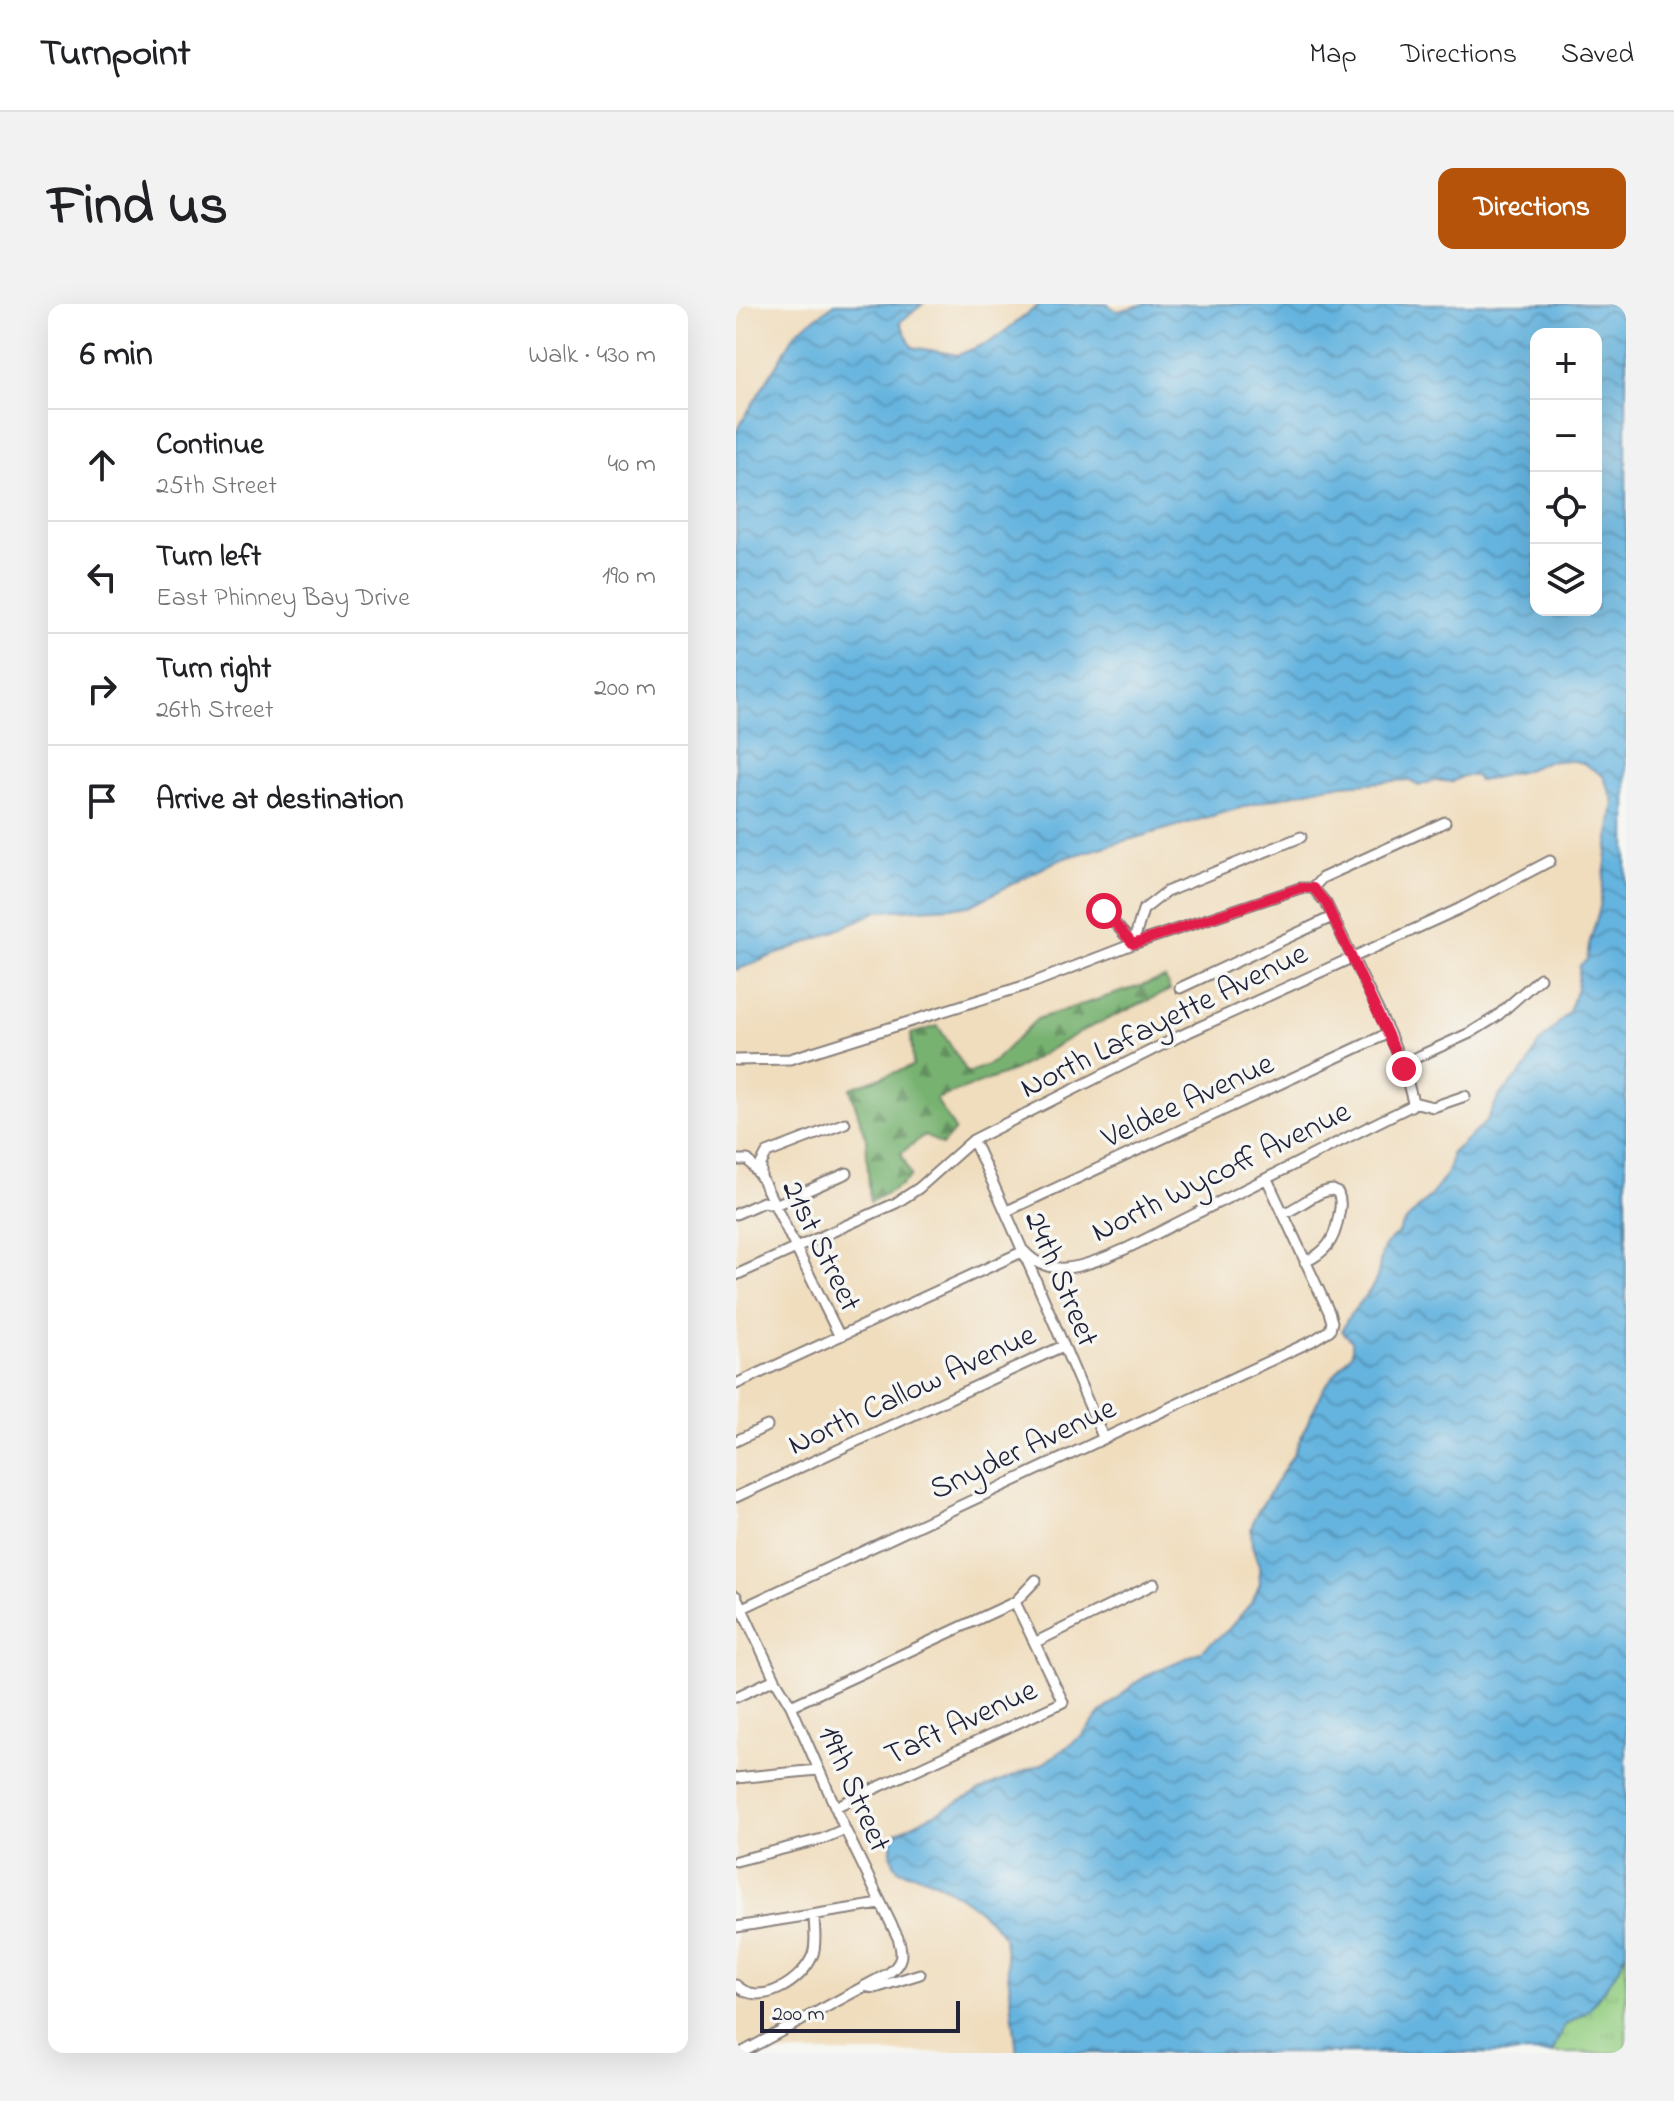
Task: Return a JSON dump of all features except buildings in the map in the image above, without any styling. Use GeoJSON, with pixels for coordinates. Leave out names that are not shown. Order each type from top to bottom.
{"type":"FeatureCollection","features":[{"type":"Feature","properties":{"kind":"street"},"geometry":{"type":"LineString","coordinates":[[1313,888],[1322,878],[1445,822]]}},
{"type":"Feature","properties":{"kind":"street"},"geometry":{"type":"LineString","coordinates":[[1133,944],[1143,910],[1166,892],[1301,837]]}},
{"type":"Feature","properties":{"kind":"street","name":"North Lafayette Avenue"},"geometry":{"type":"LineString","coordinates":[[736,1275],[896,1203],[919,1188],[973,1140],[1182,1035],[1459,909],[1550,861]]}},
{"type":"Feature","properties":{"kind":"street"},"geometry":{"type":"LineString","coordinates":[[736,1060],[790,1059],[1027,985],[1133,944],[1300,888],[1313,888],[1321,895],[1389,1033],[1413,1102]]}},
{"type":"Feature","properties":{"kind":"street"},"geometry":{"type":"LineString","coordinates":[[1104,911],[1133,944]]}},
{"type":"Feature","properties":{"kind":"street"},"geometry":{"type":"LineString","coordinates":[[1180,988],[1332,917]]}},
{"type":"Feature","properties":{"kind":"street"},"geometry":{"type":"LineString","coordinates":[[1402,1064],[1470,1033],[1496,1017],[1540,978]]}},
{"type":"Feature","properties":{"kind":"street","name":"Veldee Avenue"},"geometry":{"type":"LineString","coordinates":[[1007,1211],[1389,1033]]}},
{"type":"Feature","properties":{"kind":"street","name":"North Wycoff Avenue"},"geometry":{"type":"LineString","coordinates":[[1024,1251],[1034,1263],[1055,1268],[1078,1266],[1129,1246],[1267,1179],[1411,1106],[1413,1102],[1433,1107],[1465,1096]]}},
{"type":"Feature","properties":{"kind":"street"},"geometry":{"type":"LineString","coordinates":[[761,1177],[761,1164],[767,1153],[845,1123]]}},
{"type":"Feature","properties":{"kind":"street","name":"24th Street"},"geometry":{"type":"LineString","coordinates":[[973,1140],[1007,1211],[1103,1437]]}},
{"type":"Feature","properties":{"kind":"street"},"geometry":{"type":"LineString","coordinates":[[736,1160],[748,1160],[761,1177]]}},
{"type":"Feature","properties":{"kind":"street"},"geometry":{"type":"LineString","coordinates":[[736,1214],[763,1202],[775,1205],[847,1173]]}},
{"type":"Feature","properties":{"kind":"street","name":"21st Street"},"geometry":{"type":"LineString","coordinates":[[761,1177],[839,1335]]}},
{"type":"Feature","properties":{"kind":"street"},"geometry":{"type":"LineString","coordinates":[[1267,1179],[1283,1214],[1305,1262],[1322,1253],[1334,1239],[1340,1208],[1338,1193],[1333,1190],[1321,1192],[1304,1205],[1283,1214]]}},
{"type":"Feature","properties":{"kind":"street"},"geometry":{"type":"LineString","coordinates":[[736,1384],[1024,1251]]}},
{"type":"Feature","properties":{"kind":"street","name":"Snyder Avenue"},"geometry":{"type":"LineString","coordinates":[[739,1610],[1330,1330],[1331,1317],[1305,1262]]}},
{"type":"Feature","properties":{"kind":"street","name":"North Callow Avenue"},"geometry":{"type":"LineString","coordinates":[[736,1497],[1063,1346]]}},
{"type":"Feature","properties":{"kind":"street"},"geometry":{"type":"LineString","coordinates":[[736,1441],[767,1426]]}},
{"type":"Feature","properties":{"kind":"street"},"geometry":{"type":"LineString","coordinates":[[791,1706],[1015,1602],[1036,1580]]}},
{"type":"Feature","properties":{"kind":"street","name":"Taft Avenue"},"geometry":{"type":"LineString","coordinates":[[835,1807],[1063,1702],[1036,1642],[1154,1584]]}},
{"type":"Feature","properties":{"kind":"street","name":"19th Street"},"geometry":{"type":"LineString","coordinates":[[736,1596],[739,1610],[791,1706],[903,1953],[900,1965],[741,2053]]}},
{"type":"Feature","properties":{"kind":"street"},"geometry":{"type":"LineString","coordinates":[[1015,1602],[1036,1642]]}},
{"type":"Feature","properties":{"kind":"street"},"geometry":{"type":"LineString","coordinates":[[736,1697],[775,1679]]}},
{"type":"Feature","properties":{"kind":"street"},"geometry":{"type":"LineString","coordinates":[[736,1778],[818,1770]]}},
{"type":"Feature","properties":{"kind":"street"},"geometry":{"type":"LineString","coordinates":[[736,1861],[822,1839],[845,1829]]}},
{"type":"Feature","properties":{"kind":"street"},"geometry":{"type":"LineString","coordinates":[[736,1927],[770,1919],[880,1904]]}},
{"type":"Feature","properties":{"kind":"street"},"geometry":{"type":"LineString","coordinates":[[736,1985],[749,1994],[767,1994],[798,1973],[813,1953],[814,1915]]}},
{"type":"Feature","properties":{"kind":"street"},"geometry":{"type":"LineString","coordinates":[[864,1986],[875,1988],[920,1974]]}},
{"type":"Feature","properties":{"kind":"green space"},"geometry":{"type":"Polygon","coordinates":[[[1165,978],[1170,990],[1082,1031],[1013,1071],[936,1099],[955,1130],[942,1145],[925,1135],[901,1153],[911,1176],[870,1202],[866,1139],[850,1088],[913,1066],[911,1034],[938,1026],[968,1073],[992,1063],[1037,1019],[1165,978]]]}},
{"type":"Feature","properties":{"kind":"green space"},"geometry":{"type":"Polygon","coordinates":[[[1626,1951],[1626,2053],[1552,2053],[1564,2026],[1588,2011],[1620,1967],[1626,1951]]]}},
{"type":"Feature","properties":{"kind":"water"},"geometry":{"type":"Polygon","coordinates":[[[835,304],[923,304],[900,322],[912,347],[958,355],[992,341],[1040,304],[1107,304],[1117,311],[1145,304],[1626,304],[1626,1951],[1620,1967],[1588,2011],[1564,2026],[1552,2053],[1017,2053],[1004,1937],[979,1910],[957,1895],[897,1867],[892,1857],[891,1841],[896,1833],[1044,1763],[1082,1736],[1101,1713],[1134,1684],[1151,1673],[1200,1652],[1228,1630],[1252,1602],[1260,1584],[1259,1566],[1252,1545],[1254,1518],[1293,1455],[1323,1389],[1352,1353],[1352,1341],[1342,1331],[1374,1284],[1385,1246],[1440,1184],[1450,1164],[1451,1154],[1486,1122],[1500,1095],[1527,1067],[1537,1046],[1569,1012],[1580,965],[1587,960],[1600,907],[1614,801],[1603,776],[1583,763],[1569,760],[1545,762],[1524,771],[1479,781],[1476,776],[1463,776],[1452,782],[1435,780],[1419,786],[1408,780],[1329,786],[1261,802],[1058,860],[970,906],[878,911],[736,970],[736,431],[797,331],[835,304]]]}},
{"type":"Feature","properties":{"kind":"route"},"geometry":{"type":"LineString","coordinates":[[1104,911],[1133,944],[1300,888],[1313,888],[1326,903],[1404,1069]]}}]}
